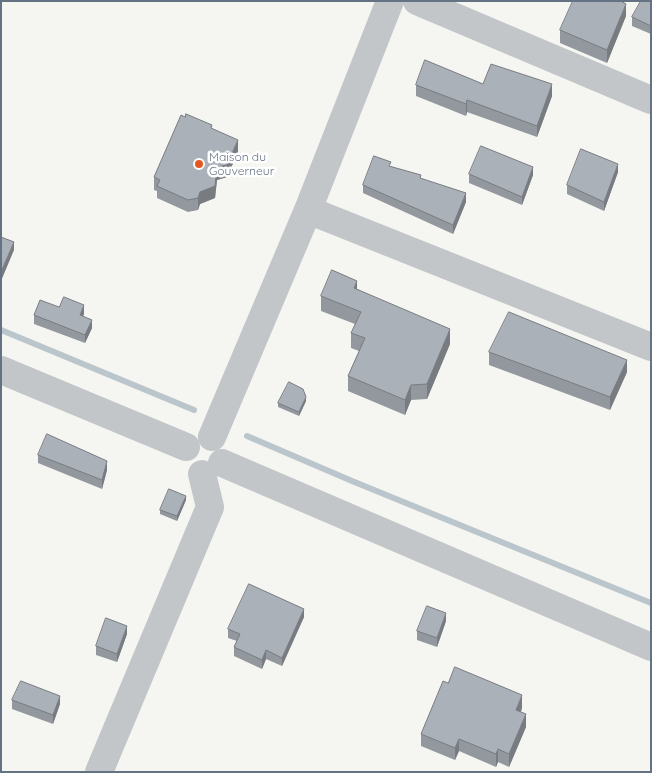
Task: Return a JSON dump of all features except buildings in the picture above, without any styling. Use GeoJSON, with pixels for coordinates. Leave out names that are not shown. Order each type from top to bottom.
{"type":"FeatureCollection","features":[{"type":"Feature","properties":{"kind":"street"},"geometry":{"type":"LineString","coordinates":[[212,437],[308,210],[390,1]]}},
{"type":"Feature","properties":{"kind":"street"},"geometry":{"type":"LineString","coordinates":[[417,1],[651,100]]}},
{"type":"Feature","properties":{"kind":"street"},"geometry":{"type":"LineString","coordinates":[[308,210],[651,347]]}},
{"type":"Feature","properties":{"kind":"street"},"geometry":{"type":"LineString","coordinates":[[1,370],[186,447]]}},
{"type":"Feature","properties":{"kind":"street"},"geometry":{"type":"LineString","coordinates":[[197,437],[212,437],[220,443],[223,458],[212,468],[195,472],[186,462],[186,447],[190,441],[197,437]]}},
{"type":"Feature","properties":{"kind":"street"},"geometry":{"type":"LineString","coordinates":[[212,468],[651,647]]}},
{"type":"Feature","properties":{"kind":"street"},"geometry":{"type":"LineString","coordinates":[[99,772],[210,507],[212,468]]}},
{"type":"Feature","properties":{"kind":"waterway"},"geometry":{"type":"LineString","coordinates":[[1,330],[194,410]]}},
{"type":"Feature","properties":{"kind":"waterway"},"geometry":{"type":"LineString","coordinates":[[247,436],[651,603]]}},
{"type":"Feature","properties":{"kind":"place","name":"Maison du Gouverneur"},"geometry":{"type":"Point","coordinates":[199,164]}}]}
